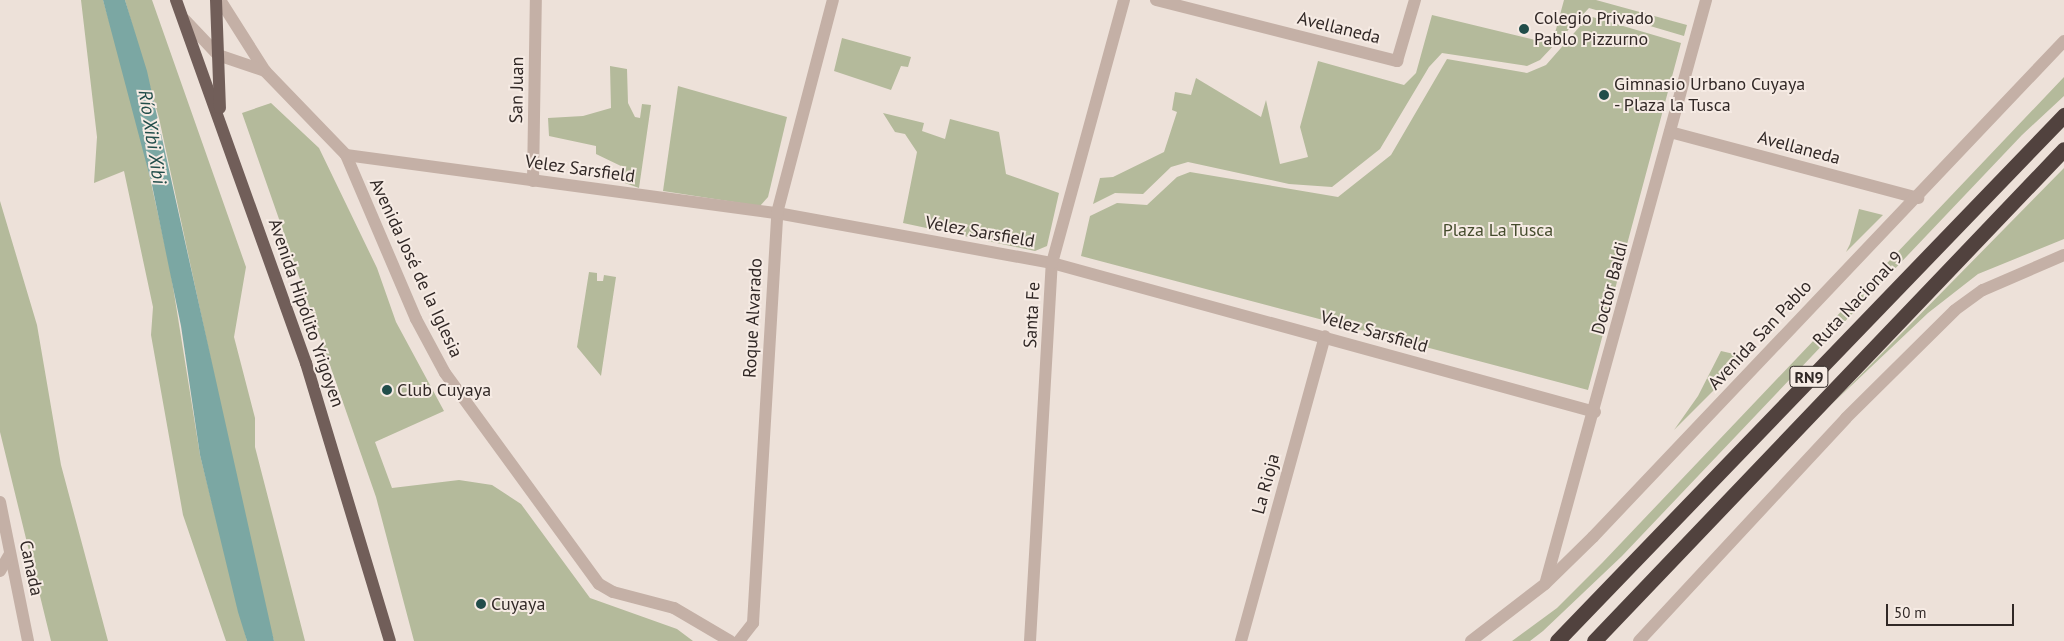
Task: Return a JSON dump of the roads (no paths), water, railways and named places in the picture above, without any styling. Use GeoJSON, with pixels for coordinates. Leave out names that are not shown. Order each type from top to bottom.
{"type":"FeatureCollection","features":[{"type":"Feature","properties":{"kind":"highway","name":"Ruta Nacional 9"},"geometry":{"type":"LineString","coordinates":[[1557,641],[2064,115]]}},
{"type":"Feature","properties":{"kind":"highway","name":"RN9"},"geometry":{"type":"LineString","coordinates":[[1594,641],[2064,150]]}},
{"type":"Feature","properties":{"kind":"highway"},"geometry":{"type":"LineString","coordinates":[[1598,641],[1607,628]]}},
{"type":"Feature","properties":{"kind":"main road"},"geometry":{"type":"LineString","coordinates":[[216,0],[221,120]]}},
{"type":"Feature","properties":{"kind":"main road","name":"Avenida Hipólito Yrigoyen"},"geometry":{"type":"LineString","coordinates":[[178,5],[221,120],[309,372],[390,641]]}},
{"type":"Feature","properties":{"kind":"street","name":"Avenida José de la Iglesia"},"geometry":{"type":"LineString","coordinates":[[220,0],[265,70],[346,154],[416,319],[445,373],[599,584],[613,592],[674,608],[730,641]]}},
{"type":"Feature","properties":{"kind":"street","name":"San Juan"},"geometry":{"type":"LineString","coordinates":[[533,181],[536,0]]}},
{"type":"Feature","properties":{"kind":"street","name":"Roque Alvarado"},"geometry":{"type":"LineString","coordinates":[[739,641],[753,623],[777,213],[833,0]]}},
{"type":"Feature","properties":{"kind":"street","name":"Santa Fe"},"geometry":{"type":"LineString","coordinates":[[1030,641],[1052,263],[1124,0]]}},
{"type":"Feature","properties":{"kind":"street","name":"Avellaneda"},"geometry":{"type":"LineString","coordinates":[[1156,0],[1397,61],[1415,0]]}},
{"type":"Feature","properties":{"kind":"street","name":"Doctor Baldi"},"geometry":{"type":"LineString","coordinates":[[1545,584],[1595,412],[1706,0]]}},
{"type":"Feature","properties":{"kind":"street"},"geometry":{"type":"LineString","coordinates":[[178,5],[198,39],[218,55],[265,70]]}},
{"type":"Feature","properties":{"kind":"street","name":"Avenida San Pablo"},"geometry":{"type":"LineString","coordinates":[[1471,641],[1545,584],[1918,198],[2064,41]]}},
{"type":"Feature","properties":{"kind":"street","name":"Avellaneda"},"geometry":{"type":"LineString","coordinates":[[1670,132],[1918,198]]}},
{"type":"Feature","properties":{"kind":"street","name":"Velez Sarsfield"},"geometry":{"type":"LineString","coordinates":[[346,154],[777,213],[1052,263],[1325,336],[1595,412]]}},
{"type":"Feature","properties":{"kind":"street"},"geometry":{"type":"LineString","coordinates":[[1638,641],[1846,418],[1955,310],[1983,290],[2064,255]]}},
{"type":"Feature","properties":{"kind":"street","name":"La Rioja"},"geometry":{"type":"LineString","coordinates":[[1241,641],[1325,336]]}},
{"type":"Feature","properties":{"kind":"street","name":"Canada"},"geometry":{"type":"LineString","coordinates":[[0,502],[28,641]]}},
{"type":"Feature","properties":{"kind":"street"},"geometry":{"type":"LineString","coordinates":[[0,571],[10,554]]}},
{"type":"Feature","properties":{"kind":"water","name":"Río Xibi Xibi"},"geometry":{"type":"Polygon","coordinates":[[[103,0],[125,0],[147,71],[274,641],[247,641],[238,612],[200,455],[181,326],[152,185],[103,0]]]}},
{"type":"Feature","properties":{"kind":"place","name":"Colegio Privado Pablo Pizzurno"},"geometry":{"type":"Point","coordinates":[1524,29]}},
{"type":"Feature","properties":{"kind":"place","name":"Gimnasio Urbano Cuyaya - Plaza la Tusca"},"geometry":{"type":"Point","coordinates":[1604,95]}},
{"type":"Feature","properties":{"kind":"place","name":"Club Cuyaya"},"geometry":{"type":"Point","coordinates":[387,390]}},
{"type":"Feature","properties":{"kind":"place","name":"Cuyaya"},"geometry":{"type":"Point","coordinates":[481,604]}},
{"type":"Feature","properties":{"kind":"park label","name":"Plaza La Tusca"},"geometry":{"type":"Point","coordinates":[1498,230]}}]}
